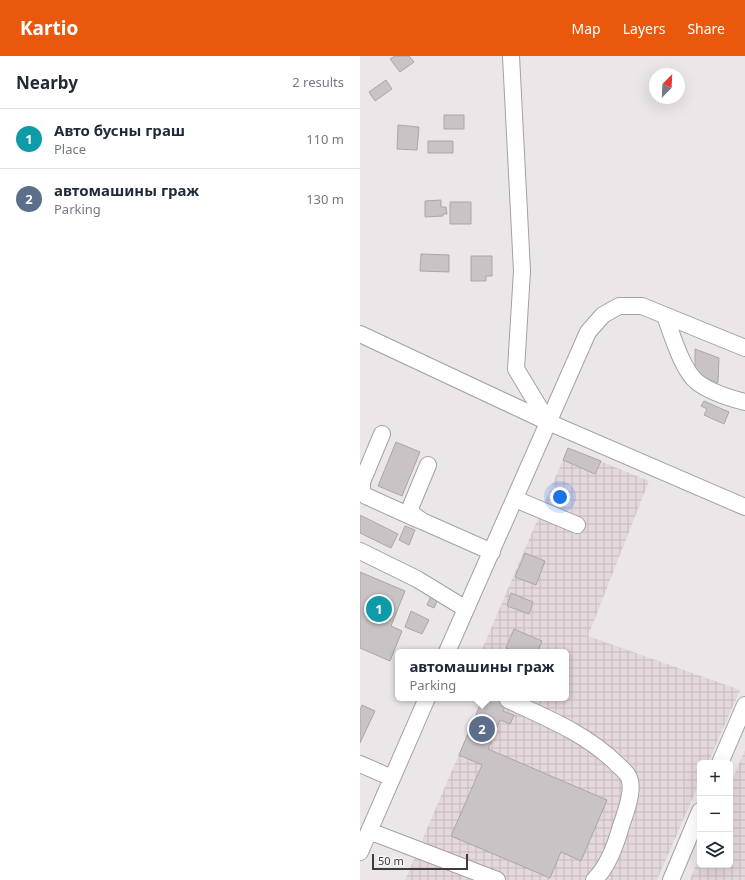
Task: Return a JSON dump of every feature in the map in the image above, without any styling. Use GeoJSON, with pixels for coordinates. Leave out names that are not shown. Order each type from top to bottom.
{"type":"FeatureCollection","features":[{"type":"Feature","properties":{"kind":"street"},"geometry":{"type":"LineString","coordinates":[[512,56],[522,271],[516,369],[548,422]]}},
{"type":"Feature","properties":{"kind":"street"},"geometry":{"type":"LineString","coordinates":[[448,649],[588,332],[603,315],[619,306],[642,306],[745,348]]}},
{"type":"Feature","properties":{"kind":"street"},"geometry":{"type":"LineString","coordinates":[[665,316],[687,371],[697,382],[726,397],[745,402]]}},
{"type":"Feature","properties":{"kind":"street"},"geometry":{"type":"LineString","coordinates":[[360,334],[548,422],[745,507]]}},
{"type":"Feature","properties":{"kind":"street"},"geometry":{"type":"LineString","coordinates":[[382,434],[362,482],[362,492],[366,496],[492,552]]}},
{"type":"Feature","properties":{"kind":"street"},"geometry":{"type":"LineString","coordinates":[[422,521],[411,512],[411,506],[428,465]]}},
{"type":"Feature","properties":{"kind":"street"},"geometry":{"type":"LineString","coordinates":[[515,499],[577,525]]}},
{"type":"Feature","properties":{"kind":"street"},"geometry":{"type":"LineString","coordinates":[[360,551],[417,579],[466,609]]}},
{"type":"Feature","properties":{"kind":"street"},"geometry":{"type":"LineString","coordinates":[[360,852],[426,701]]}},
{"type":"Feature","properties":{"kind":"street"},"geometry":{"type":"LineString","coordinates":[[510,701],[558,722],[601,748],[628,775],[631,783],[628,801],[619,833],[601,873],[594,880]]}},
{"type":"Feature","properties":{"kind":"street"},"geometry":{"type":"LineString","coordinates":[[721,760],[745,705]]}},
{"type":"Feature","properties":{"kind":"street"},"geometry":{"type":"LineString","coordinates":[[360,764],[392,778]]}},
{"type":"Feature","properties":{"kind":"street"},"geometry":{"type":"LineString","coordinates":[[671,880],[697,818]]}},
{"type":"Feature","properties":{"kind":"street"},"geometry":{"type":"LineString","coordinates":[[369,831],[497,880]]}},
{"type":"Feature","properties":{"kind":"shaded area"},"geometry":{"type":"Polygon","coordinates":[[[568,448],[649,481],[588,636],[740,690],[709,760],[697,760],[697,788],[657,880],[405,880],[482,701],[569,701],[569,649],[482,649],[568,448]]]}},
{"type":"Feature","properties":{"kind":"shaded area"},"geometry":{"type":"Polygon","coordinates":[[[745,750],[745,880],[690,880],[697,862],[697,868],[733,868],[733,778],[745,750]]]}},
{"type":"Feature","properties":{"kind":"building"},"geometry":{"type":"Polygon","coordinates":[[[395,56],[409,56],[414,62],[400,72],[390,59],[395,56]]]}},
{"type":"Feature","properties":{"kind":"building"},"geometry":{"type":"Polygon","coordinates":[[[386,80],[392,89],[375,101],[369,92],[386,80]]]}},
{"type":"Feature","properties":{"kind":"building"},"geometry":{"type":"Polygon","coordinates":[[[444,115],[464,115],[464,129],[444,129],[444,115]]]}},
{"type":"Feature","properties":{"kind":"building"},"geometry":{"type":"Polygon","coordinates":[[[398,125],[419,127],[417,150],[397,149],[398,125]]]}},
{"type":"Feature","properties":{"kind":"building"},"geometry":{"type":"Polygon","coordinates":[[[428,141],[453,141],[453,153],[428,153],[428,141]]]}},
{"type":"Feature","properties":{"kind":"building"},"geometry":{"type":"Polygon","coordinates":[[[441,200],[441,207],[446,207],[447,214],[443,214],[443,216],[425,217],[425,201],[441,200]]]}},
{"type":"Feature","properties":{"kind":"building"},"geometry":{"type":"Polygon","coordinates":[[[450,202],[471,202],[471,224],[450,224],[450,202]]]}},
{"type":"Feature","properties":{"kind":"building"},"geometry":{"type":"Polygon","coordinates":[[[421,254],[449,255],[449,272],[420,271],[421,254]]]}},
{"type":"Feature","properties":{"kind":"building"},"geometry":{"type":"Polygon","coordinates":[[[471,256],[492,256],[492,276],[486,276],[486,281],[471,281],[471,256]]]}},
{"type":"Feature","properties":{"kind":"building"},"geometry":{"type":"Polygon","coordinates":[[[695,349],[719,358],[718,383],[695,374],[695,349]]]}},
{"type":"Feature","properties":{"kind":"building"},"geometry":{"type":"Polygon","coordinates":[[[704,401],[729,412],[724,424],[704,415],[707,409],[701,406],[704,401]]]}},
{"type":"Feature","properties":{"kind":"building"},"geometry":{"type":"Polygon","coordinates":[[[396,442],[420,452],[402,496],[378,486],[396,442]]]}},
{"type":"Feature","properties":{"kind":"building"},"geometry":{"type":"Polygon","coordinates":[[[568,448],[601,461],[595,474],[563,460],[568,448]]]}},
{"type":"Feature","properties":{"kind":"building"},"geometry":{"type":"Polygon","coordinates":[[[360,515],[398,534],[391,548],[360,533],[360,515]]]}},
{"type":"Feature","properties":{"kind":"building"},"geometry":{"type":"Polygon","coordinates":[[[405,526],[415,530],[409,545],[399,540],[405,526]]]}},
{"type":"Feature","properties":{"kind":"building"},"geometry":{"type":"Polygon","coordinates":[[[525,553],[545,561],[536,585],[515,577],[525,553]]]}},
{"type":"Feature","properties":{"kind":"building"},"geometry":{"type":"Polygon","coordinates":[[[360,572],[405,591],[391,626],[402,631],[390,661],[360,648],[360,572]]]}},
{"type":"Feature","properties":{"kind":"building"},"geometry":{"type":"Polygon","coordinates":[[[511,593],[533,602],[529,614],[507,606],[511,593]]]}},
{"type":"Feature","properties":{"kind":"building"},"geometry":{"type":"Polygon","coordinates":[[[432,594],[439,597],[434,608],[427,605],[432,594]]]}},
{"type":"Feature","properties":{"kind":"building"},"geometry":{"type":"Polygon","coordinates":[[[411,611],[429,620],[422,634],[405,627],[411,611]]]}},
{"type":"Feature","properties":{"kind":"building"},"geometry":{"type":"Polygon","coordinates":[[[514,629],[542,641],[538,649],[506,648],[514,629]]]}},
{"type":"Feature","properties":{"kind":"building"},"geometry":{"type":"Polygon","coordinates":[[[482,701],[508,701],[503,711],[514,715],[510,724],[500,720],[488,749],[607,800],[581,861],[561,852],[550,878],[451,836],[482,765],[459,755],[482,701]]]}},
{"type":"Feature","properties":{"kind":"building"},"geometry":{"type":"Polygon","coordinates":[[[362,705],[375,711],[360,743],[360,710],[362,705]]]}},
{"type":"Feature","properties":{"kind":"place","name":"Авто бусны граш"},"geometry":{"type":"Point","coordinates":[379,609]}},
{"type":"Feature","properties":{"kind":"place","name":"автомашины граж"},"geometry":{"type":"Point","coordinates":[482,729]}}]}
